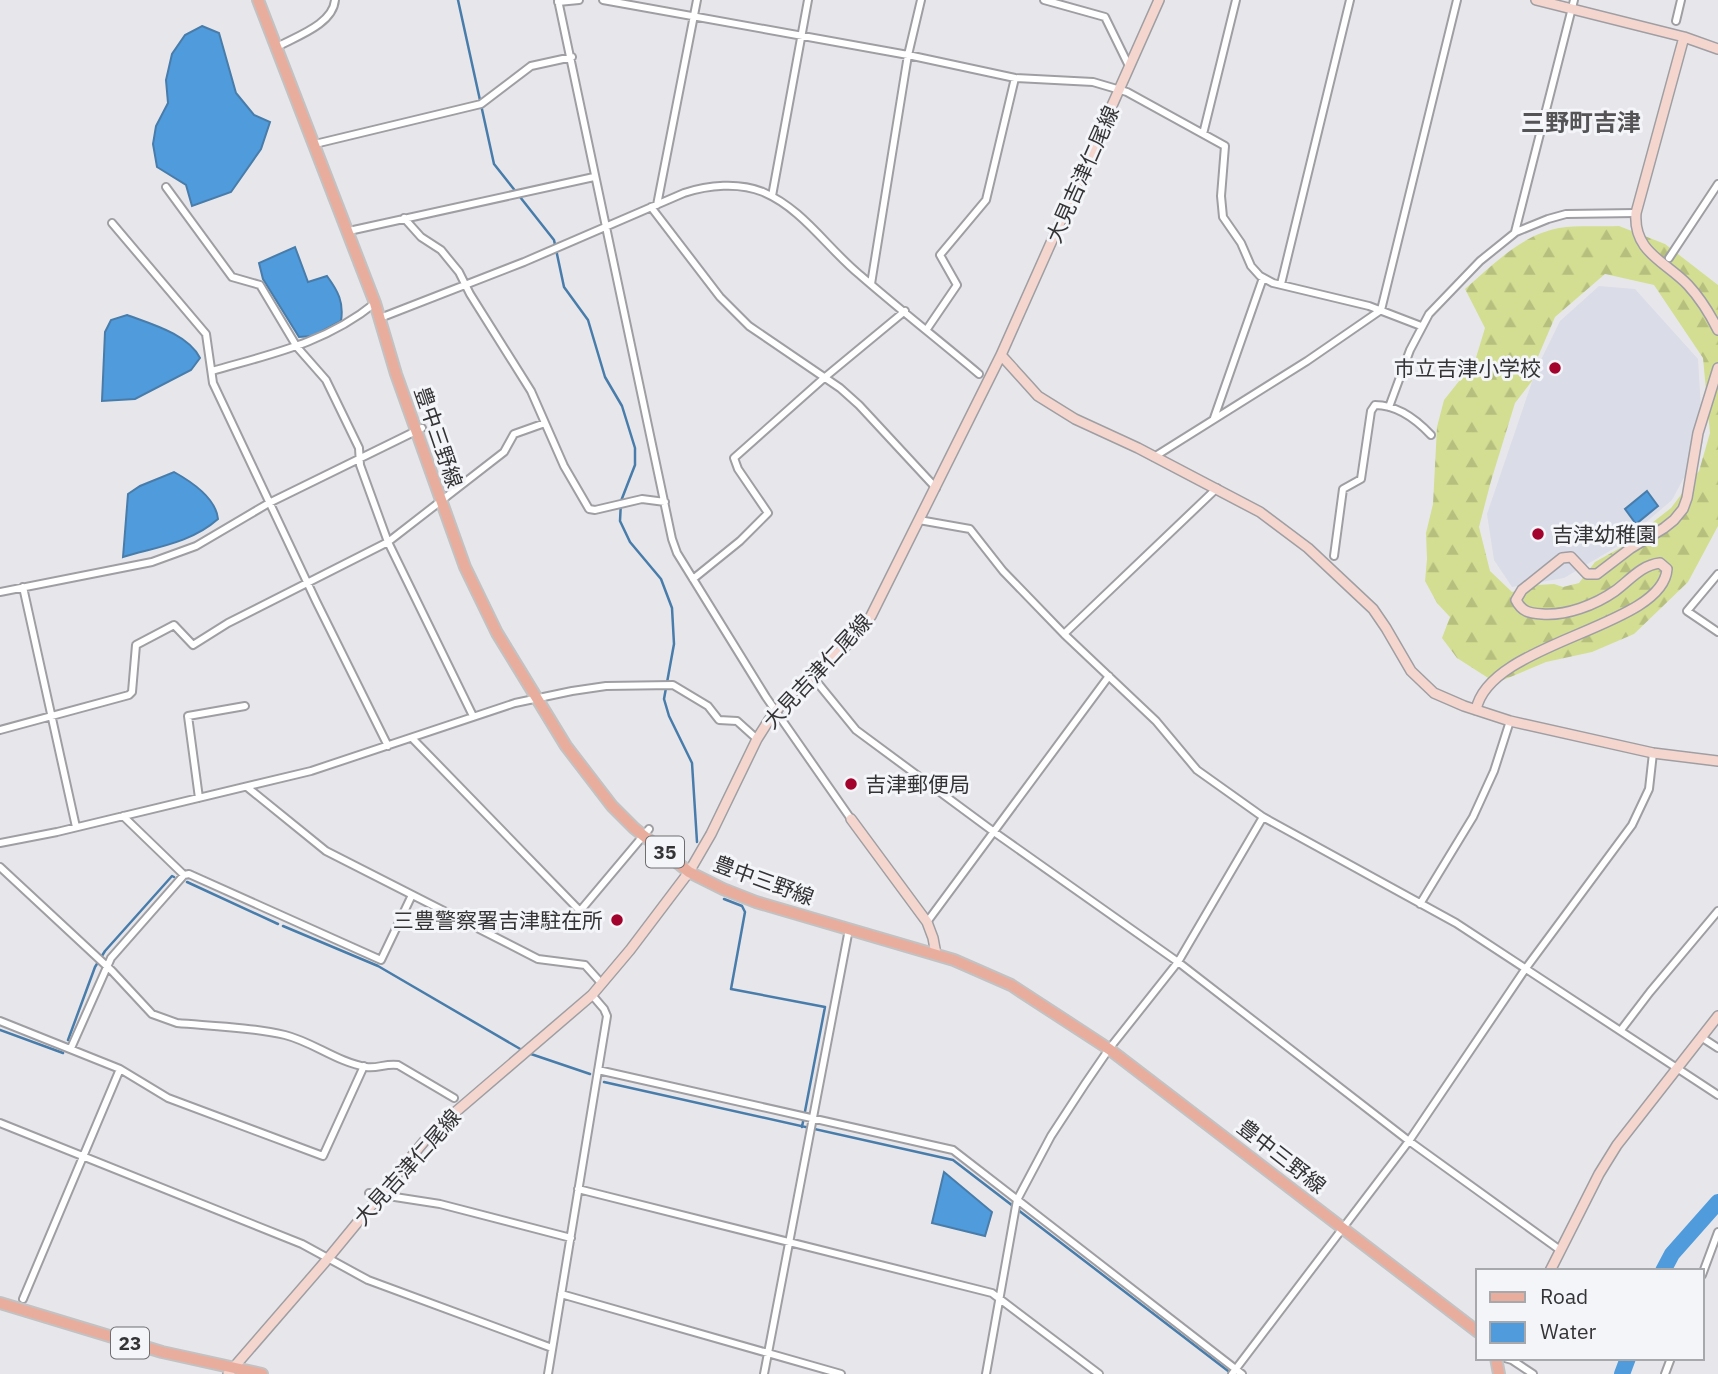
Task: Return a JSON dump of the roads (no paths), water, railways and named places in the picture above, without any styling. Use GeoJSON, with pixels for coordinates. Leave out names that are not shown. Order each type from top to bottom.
{"type":"FeatureCollection","features":[{"type":"Feature","properties":{"kind":"main road","name":"豊中三野線"},"geometry":{"type":"LineString","coordinates":[[258,0],[349,231],[380,318],[396,374],[419,429],[465,567],[482,604],[566,746],[624,819],[646,832],[689,872],[756,902],[936,954],[1011,985],[1109,1049],[1476,1330]]}},
{"type":"Feature","properties":{"kind":"main road","name":"23"},"geometry":{"type":"LineString","coordinates":[[0,1303],[230,1371],[262,1374]]}},
{"type":"Feature","properties":{"kind":"street"},"geometry":{"type":"LineString","coordinates":[[277,47],[327,20],[335,0]]}},
{"type":"Feature","properties":{"kind":"street"},"geometry":{"type":"LineString","coordinates":[[579,0],[558,1],[677,553],[776,711],[926,922],[936,954]]}},
{"type":"Feature","properties":{"kind":"street"},"geometry":{"type":"LineString","coordinates":[[603,0],[908,55],[1015,78],[1093,82],[1119,90],[1225,146],[1221,210],[1251,266],[1263,278],[1381,310],[1421,326]]}},
{"type":"Feature","properties":{"kind":"street"},"geometry":{"type":"LineString","coordinates":[[697,0],[654,206],[720,297],[749,326],[840,388],[936,488]]}},
{"type":"Feature","properties":{"kind":"street"},"geometry":{"type":"LineString","coordinates":[[772,197],[808,0]]}},
{"type":"Feature","properties":{"kind":"street"},"geometry":{"type":"LineString","coordinates":[[871,284],[908,55],[921,0]]}},
{"type":"Feature","properties":{"kind":"street"},"geometry":{"type":"LineString","coordinates":[[1044,0],[1105,17],[1129,66]]}},
{"type":"Feature","properties":{"kind":"street","name":"大見吉津仁尾線"},"geometry":{"type":"LineString","coordinates":[[230,1371],[431,1133],[602,984],[689,872],[716,824],[757,739],[776,711],[848,643],[871,616],[1001,355],[1159,0]]}},
{"type":"Feature","properties":{"kind":"street"},"geometry":{"type":"LineString","coordinates":[[1203,134],[1236,0]]}},
{"type":"Feature","properties":{"kind":"street"},"geometry":{"type":"LineString","coordinates":[[1280,284],[1350,0]]}},
{"type":"Feature","properties":{"kind":"street"},"geometry":{"type":"LineString","coordinates":[[1154,457],[1307,361],[1381,310],[1457,0]]}},
{"type":"Feature","properties":{"kind":"street"},"geometry":{"type":"LineString","coordinates":[[1536,0],[1573,4],[1718,49]]}},
{"type":"Feature","properties":{"kind":"street"},"geometry":{"type":"LineString","coordinates":[[1676,21],[1681,0]]}},
{"type":"Feature","properties":{"kind":"street"},"geometry":{"type":"LineString","coordinates":[[1516,232],[1573,4]]}},
{"type":"Feature","properties":{"kind":"street"},"geometry":{"type":"LineString","coordinates":[[1684,37],[1636,213],[1635,228],[1641,243],[1686,283],[1705,307],[1718,330]]}},
{"type":"Feature","properties":{"kind":"street"},"geometry":{"type":"LineString","coordinates":[[315,144],[481,104],[531,66],[572,57]]}},
{"type":"Feature","properties":{"kind":"street"},"geometry":{"type":"LineString","coordinates":[[927,330],[957,285],[940,255],[986,200],[1015,78]]}},
{"type":"Feature","properties":{"kind":"street"},"geometry":{"type":"LineString","coordinates":[[349,231],[594,177]]}},
{"type":"Feature","properties":{"kind":"street"},"geometry":{"type":"LineString","coordinates":[[1670,258],[1718,184]]}},
{"type":"Feature","properties":{"kind":"street"},"geometry":{"type":"LineString","coordinates":[[166,187],[232,277],[260,285],[297,347],[326,380],[359,448],[388,542],[473,716]]}},
{"type":"Feature","properties":{"kind":"street"},"geometry":{"type":"LineString","coordinates":[[380,318],[466,286],[684,193],[705,187],[740,187],[759,191],[790,207],[834,252],[979,374]]}},
{"type":"Feature","properties":{"kind":"street"},"geometry":{"type":"LineString","coordinates":[[1389,407],[1421,326],[1429,314],[1480,261],[1516,232],[1566,214],[1636,213]]}},
{"type":"Feature","properties":{"kind":"street"},"geometry":{"type":"LineString","coordinates":[[404,218],[421,237],[441,250],[459,272],[531,391],[564,466],[589,509],[642,499],[665,502]]}},
{"type":"Feature","properties":{"kind":"street"},"geometry":{"type":"LineString","coordinates":[[112,223],[206,334],[213,383],[388,746]]}},
{"type":"Feature","properties":{"kind":"street"},"geometry":{"type":"LineString","coordinates":[[1214,419],[1263,278]]}},
{"type":"Feature","properties":{"kind":"street"},"geometry":{"type":"LineString","coordinates":[[212,371],[297,347],[351,323],[375,303]]}},
{"type":"Feature","properties":{"kind":"street"},"geometry":{"type":"LineString","coordinates":[[693,579],[740,541],[768,513],[738,469],[734,458],[905,311]]}},
{"type":"Feature","properties":{"kind":"street"},"geometry":{"type":"LineString","coordinates":[[1001,355],[1038,396],[1074,418],[1261,512],[1308,548],[1358,593],[1387,628],[1405,663],[1434,693],[1510,721],[1653,752],[1718,761]]}},
{"type":"Feature","properties":{"kind":"street"},"geometry":{"type":"LineString","coordinates":[[1476,710],[1486,689],[1508,669],[1536,653],[1601,626],[1638,605],[1663,583],[1667,569],[1656,563],[1641,570],[1600,600],[1567,612],[1552,615],[1529,613],[1520,608],[1516,600],[1522,590],[1562,558],[1571,557],[1587,573],[1597,574],[1674,520],[1687,498],[1698,433],[1718,368]]}},
{"type":"Feature","properties":{"kind":"street"},"geometry":{"type":"LineString","coordinates":[[1334,556],[1343,489],[1361,479],[1371,411],[1375,405],[1389,407],[1415,418],[1431,435]]}},
{"type":"Feature","properties":{"kind":"street"},"geometry":{"type":"LineString","coordinates":[[0,730],[129,695],[132,692],[136,645],[174,625],[193,645],[228,623],[388,542],[505,452],[514,434],[545,422]]}},
{"type":"Feature","properties":{"kind":"street"},"geometry":{"type":"LineString","coordinates":[[0,592],[152,562],[196,546],[271,502],[419,429]]}},
{"type":"Feature","properties":{"kind":"street"},"geometry":{"type":"LineString","coordinates":[[1064,634],[1217,488]]}},
{"type":"Feature","properties":{"kind":"street"},"geometry":{"type":"LineString","coordinates":[[919,520],[970,529],[1003,571],[1064,634],[1156,721],[1197,770],[1263,817],[1456,923],[1718,1095]]}},
{"type":"Feature","properties":{"kind":"street"},"geometry":{"type":"LineString","coordinates":[[1718,574],[1687,611],[1718,632]]}},
{"type":"Feature","properties":{"kind":"street"},"geometry":{"type":"LineString","coordinates":[[23,587],[76,827]]}},
{"type":"Feature","properties":{"kind":"street"},"geometry":{"type":"LineString","coordinates":[[812,676],[856,730],[1178,962],[1409,1141],[1560,1250]]}},
{"type":"Feature","properties":{"kind":"street"},"geometry":{"type":"LineString","coordinates":[[926,922],[1109,676]]}},
{"type":"Feature","properties":{"kind":"street"},"geometry":{"type":"LineString","coordinates":[[0,843],[311,771],[473,716],[536,698],[606,686],[673,685],[708,706],[719,720],[737,721],[757,739]]}},
{"type":"Feature","properties":{"kind":"street"},"geometry":{"type":"LineString","coordinates":[[199,798],[188,716],[245,706]]}},
{"type":"Feature","properties":{"kind":"street"},"geometry":{"type":"LineString","coordinates":[[1420,904],[1473,817],[1494,771],[1510,721]]}},
{"type":"Feature","properties":{"kind":"street"},"geometry":{"type":"LineString","coordinates":[[412,738],[580,911],[646,832]]}},
{"type":"Feature","properties":{"kind":"street"},"geometry":{"type":"LineString","coordinates":[[1234,1371],[1409,1141],[1526,968],[1632,825],[1649,789],[1653,752]]}},
{"type":"Feature","properties":{"kind":"street"},"geometry":{"type":"LineString","coordinates":[[247,787],[326,851],[538,959],[584,965],[602,984]]}},
{"type":"Feature","properties":{"kind":"street"},"geometry":{"type":"LineString","coordinates":[[123,816],[184,875]]}},
{"type":"Feature","properties":{"kind":"street"},"geometry":{"type":"LineString","coordinates":[[986,1374],[1017,1200],[1051,1136],[1109,1049],[1178,962],[1263,817]]}},
{"type":"Feature","properties":{"kind":"street"},"geometry":{"type":"LineString","coordinates":[[0,867],[160,1018],[177,1023],[287,1036],[364,1066],[376,1068],[393,1064],[404,1067],[454,1098]]}},
{"type":"Feature","properties":{"kind":"street"},"geometry":{"type":"LineString","coordinates":[[71,1048],[105,965],[184,875],[189,874],[381,960],[412,895]]}},
{"type":"Feature","properties":{"kind":"street"},"geometry":{"type":"LineString","coordinates":[[1621,1030],[1718,911]]}},
{"type":"Feature","properties":{"kind":"street"},"geometry":{"type":"LineString","coordinates":[[764,1374],[849,929]]}},
{"type":"Feature","properties":{"kind":"street"},"geometry":{"type":"LineString","coordinates":[[548,1374],[607,1016],[592,995]]}},
{"type":"Feature","properties":{"kind":"street"},"geometry":{"type":"LineString","coordinates":[[1551,1269],[1605,1164],[1718,1016]]}},
{"type":"Feature","properties":{"kind":"street"},"geometry":{"type":"LineString","coordinates":[[0,1021],[120,1069],[168,1098],[323,1156],[364,1066]]}},
{"type":"Feature","properties":{"kind":"street"},"geometry":{"type":"LineString","coordinates":[[1701,1037],[1718,1048]]}},
{"type":"Feature","properties":{"kind":"street"},"geometry":{"type":"LineString","coordinates":[[23,1299],[120,1069]]}},
{"type":"Feature","properties":{"kind":"street"},"geometry":{"type":"LineString","coordinates":[[598,1070],[953,1150],[1234,1371],[1242,1374]]}},
{"type":"Feature","properties":{"kind":"street"},"geometry":{"type":"LineString","coordinates":[[0,1123],[302,1244],[368,1280],[552,1348]]}},
{"type":"Feature","properties":{"kind":"street"},"geometry":{"type":"LineString","coordinates":[[578,1189],[992,1293],[1099,1374]]}},
{"type":"Feature","properties":{"kind":"street"},"geometry":{"type":"LineString","coordinates":[[369,1193],[440,1204],[571,1238]]}},
{"type":"Feature","properties":{"kind":"street"},"geometry":{"type":"LineString","coordinates":[[1704,1270],[1718,1232]]}},
{"type":"Feature","properties":{"kind":"street"},"geometry":{"type":"LineString","coordinates":[[561,1294],[841,1374]]}},
{"type":"Feature","properties":{"kind":"street"},"geometry":{"type":"LineString","coordinates":[[1512,1360],[1533,1374]]}},
{"type":"Feature","properties":{"kind":"water"},"geometry":{"type":"Polygon","coordinates":[[[202,26],[219,33],[236,93],[254,115],[270,122],[261,149],[231,192],[192,206],[186,185],[157,167],[153,144],[156,126],[168,103],[166,80],[172,54],[185,35],[202,26]]]}},
{"type":"Feature","properties":{"kind":"water"},"geometry":{"type":"Polygon","coordinates":[[[295,247],[308,282],[327,276],[341,302],[341,321],[313,336],[299,337],[263,279],[259,263],[295,247]]]}},
{"type":"Feature","properties":{"kind":"water"},"geometry":{"type":"Polygon","coordinates":[[[127,315],[178,336],[187,342],[200,358],[191,370],[135,399],[102,401],[105,332],[111,320],[127,315]]]}},
{"type":"Feature","properties":{"kind":"water"},"geometry":{"type":"Polygon","coordinates":[[[174,472],[208,498],[218,519],[185,539],[123,557],[128,494],[174,472]]]}},
{"type":"Feature","properties":{"kind":"water"},"geometry":{"type":"Polygon","coordinates":[[[1647,491],[1658,506],[1636,524],[1625,509],[1647,491]]]}},
{"type":"Feature","properties":{"kind":"water"},"geometry":{"type":"Polygon","coordinates":[[[944,1172],[992,1212],[985,1236],[932,1223],[944,1172]]]}},
{"type":"Feature","properties":{"kind":"waterway"},"geometry":{"type":"LineString","coordinates":[[458,0],[494,164],[554,240],[564,287],[588,320],[605,377],[622,406],[635,448],[635,465],[621,501],[620,521],[630,542],[661,579],[672,608],[674,644],[664,699],[669,716],[692,763],[697,842]]}},
{"type":"Feature","properties":{"kind":"waterway"},"geometry":{"type":"LineString","coordinates":[[68,1040],[95,967],[105,951],[172,876],[174,877]]}},
{"type":"Feature","properties":{"kind":"waterway"},"geometry":{"type":"LineString","coordinates":[[187,882],[278,924]]}},
{"type":"Feature","properties":{"kind":"waterway"},"geometry":{"type":"LineString","coordinates":[[724,899],[742,906],[745,912],[731,989],[825,1007],[802,1127]]}},
{"type":"Feature","properties":{"kind":"waterway"},"geometry":{"type":"LineString","coordinates":[[283,926],[378,966],[522,1050]]}},
{"type":"Feature","properties":{"kind":"waterway"},"geometry":{"type":"LineString","coordinates":[[0,1030],[63,1053]]}},
{"type":"Feature","properties":{"kind":"waterway"},"geometry":{"type":"LineString","coordinates":[[528,1053],[590,1074]]}},
{"type":"Feature","properties":{"kind":"waterway"},"geometry":{"type":"LineString","coordinates":[[604,1082],[953,1160],[1232,1374]]}},
{"type":"Feature","properties":{"kind":"waterway"},"geometry":{"type":"LineString","coordinates":[[1664,1269],[1672,1254],[1718,1202]]}},
{"type":"Feature","properties":{"kind":"waterway"},"geometry":{"type":"LineString","coordinates":[[1622,1374],[1627,1360]]}},
{"type":"Feature","properties":{"kind":"place","name":"市立吉津小学校"},"geometry":{"type":"Point","coordinates":[1555,368]}},
{"type":"Feature","properties":{"kind":"place","name":"吉津幼稚園"},"geometry":{"type":"Point","coordinates":[1538,534]}},
{"type":"Feature","properties":{"kind":"place","name":"吉津郵便局"},"geometry":{"type":"Point","coordinates":[851,784]}},
{"type":"Feature","properties":{"kind":"place","name":"三豊警察署吉津駐在所"},"geometry":{"type":"Point","coordinates":[617,920]}},
{"type":"Feature","properties":{"kind":"district","name":"三野町吉津"},"geometry":{"type":"Point","coordinates":[1581,122]}}]}
